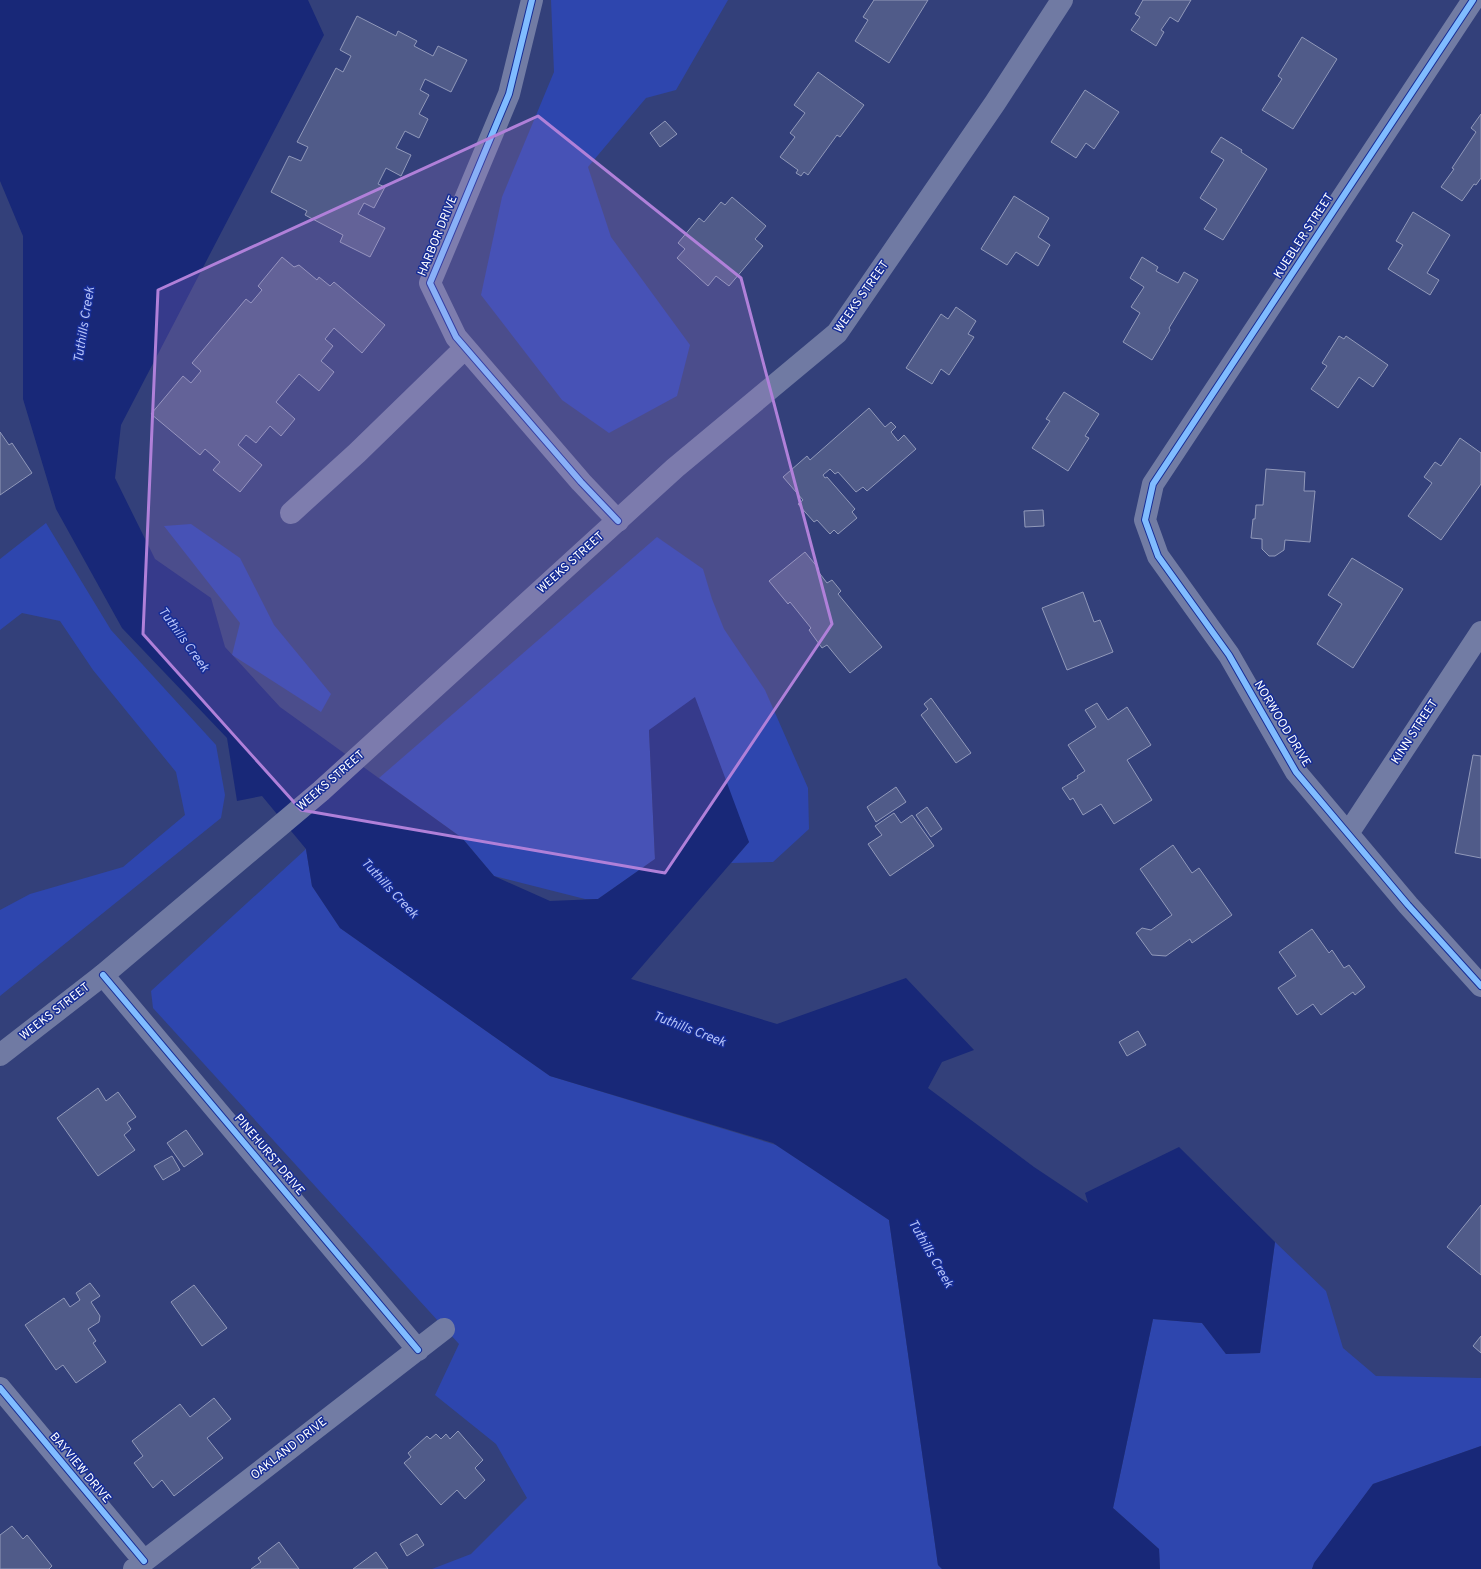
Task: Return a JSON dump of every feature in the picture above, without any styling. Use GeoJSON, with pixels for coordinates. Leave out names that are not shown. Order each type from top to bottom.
{"type":"FeatureCollection","features":[{"type":"Feature","properties":{"kind":"main road","name":"WEEKS STREET"},"geometry":{"type":"LineString","coordinates":[[0,1055],[103,975],[284,822],[675,468],[837,333],[995,103],[1062,0]]}},
{"type":"Feature","properties":{"kind":"street","name":"HARBOR DRIVE"},"geometry":{"type":"LineString","coordinates":[[532,0],[508,94],[430,283],[456,337],[581,482],[618,521]]}},
{"type":"Feature","properties":{"kind":"street","name":"KUEBLER STREET"},"geometry":{"type":"LineString","coordinates":[[1153,484],[1473,0]]}},
{"type":"Feature","properties":{"kind":"street"},"geometry":{"type":"LineString","coordinates":[[291,513],[357,453],[465,348]]}},
{"type":"Feature","properties":{"kind":"street","name":"NORWOOD DRIVE"},"geometry":{"type":"LineString","coordinates":[[1153,484],[1145,520],[1158,556],[1229,655],[1296,772],[1349,832],[1408,904],[1481,986]]}},
{"type":"Feature","properties":{"kind":"street","name":"KINN STREET"},"geometry":{"type":"LineString","coordinates":[[1349,832],[1481,632]]}},
{"type":"Feature","properties":{"kind":"street","name":"PINEHURST DRIVE"},"geometry":{"type":"LineString","coordinates":[[103,975],[418,1350]]}},
{"type":"Feature","properties":{"kind":"street","name":"OAKLAND DRIVE"},"geometry":{"type":"LineString","coordinates":[[139,1565],[444,1330]]}},
{"type":"Feature","properties":{"kind":"street","name":"BAYVIEW DRIVE"},"geometry":{"type":"LineString","coordinates":[[0,1388],[139,1565]]}},
{"type":"Feature","properties":{"kind":"highlighted area"},"geometry":{"type":"Polygon","coordinates":[[[538,116],[741,278],[832,624],[665,873],[301,810],[143,634],[158,290],[538,116]]]}},
{"type":"Feature","properties":{"kind":"shaded area"},"geometry":{"type":"Polygon","coordinates":[[[551,0],[728,0],[676,90],[646,98],[588,167],[611,237],[690,345],[677,396],[609,433],[562,400],[481,295],[502,197],[554,72],[551,0]]]}},
{"type":"Feature","properties":{"kind":"shaded area"},"geometry":{"type":"Polygon","coordinates":[[[46,523],[111,630],[216,745],[225,795],[221,818],[0,996],[0,910],[30,894],[123,867],[185,815],[176,772],[93,670],[60,621],[22,613],[0,630],[0,559],[46,523]]]}},
{"type":"Feature","properties":{"kind":"shaded area"},"geometry":{"type":"Polygon","coordinates":[[[191,524],[240,558],[274,625],[331,694],[321,712],[232,655],[240,623],[164,526],[191,524]]]}},
{"type":"Feature","properties":{"kind":"shaded area"},"geometry":{"type":"Polygon","coordinates":[[[657,537],[703,569],[712,599],[724,629],[765,690],[808,788],[809,829],[773,862],[731,863],[749,842],[649,730],[655,859],[598,899],[585,899],[494,876],[462,838],[379,778],[657,537]]]}},
{"type":"Feature","properties":{"kind":"shaded area"},"geometry":{"type":"Polygon","coordinates":[[[306,849],[312,886],[340,928],[550,1076],[776,1145],[889,1220],[938,1565],[942,1569],[432,1569],[471,1554],[527,1498],[496,1444],[435,1395],[459,1344],[153,1008],[151,991],[306,849]]]}},
{"type":"Feature","properties":{"kind":"shaded area"},"geometry":{"type":"Polygon","coordinates":[[[1275,1242],[1326,1291],[1343,1348],[1376,1376],[1481,1378],[1481,1446],[1373,1484],[1312,1569],[1160,1569],[1159,1549],[1113,1508],[1153,1319],[1202,1323],[1226,1354],[1260,1353],[1275,1242]]]}},
{"type":"Feature","properties":{"kind":"water","name":"Tuthills Creek"},"geometry":{"type":"Polygon","coordinates":[[[0,0],[308,0],[324,35],[121,425],[115,478],[155,559],[211,598],[225,647],[280,707],[462,838],[494,876],[550,901],[598,899],[655,859],[649,730],[695,697],[749,842],[631,979],[777,1024],[906,978],[974,1050],[942,1062],[928,1088],[1034,1167],[1088,1203],[1085,1193],[1179,1147],[1275,1242],[1260,1353],[1226,1354],[1202,1323],[1153,1319],[1113,1508],[1159,1549],[1160,1569],[942,1569],[938,1565],[889,1220],[773,1143],[550,1076],[340,928],[312,886],[306,849],[262,796],[237,801],[227,738],[122,628],[56,509],[23,399],[23,236],[0,181],[0,0]]]}},
{"type":"Feature","properties":{"kind":"water"},"geometry":{"type":"Polygon","coordinates":[[[1481,1446],[1481,1569],[1312,1569],[1314,1563],[1373,1484],[1481,1446]]]}},
{"type":"Feature","properties":{"kind":"building"},"geometry":{"type":"Polygon","coordinates":[[[874,0],[928,0],[889,63],[855,41],[868,20],[863,17],[874,0]]]}},
{"type":"Feature","properties":{"kind":"building"},"geometry":{"type":"Polygon","coordinates":[[[1143,0],[1191,0],[1178,22],[1170,17],[1161,30],[1164,32],[1156,46],[1131,30],[1140,17],[1135,14],[1143,0]]]}},
{"type":"Feature","properties":{"kind":"building"},"geometry":{"type":"Polygon","coordinates":[[[357,16],[396,36],[398,31],[417,41],[414,46],[433,56],[438,46],[467,60],[451,92],[425,79],[420,90],[429,95],[419,114],[428,119],[419,138],[405,131],[396,148],[411,155],[401,176],[386,168],[378,184],[385,187],[374,208],[364,203],[358,214],[385,228],[370,257],[340,242],[343,235],[305,215],[307,211],[271,192],[289,156],[301,161],[308,147],[297,142],[336,68],[343,72],[351,56],[340,50],[357,16]]]}},
{"type":"Feature","properties":{"kind":"building"},"geometry":{"type":"Polygon","coordinates":[[[1302,37],[1337,59],[1293,129],[1262,110],[1282,79],[1278,76],[1302,37]]]}},
{"type":"Feature","properties":{"kind":"building"},"geometry":{"type":"Polygon","coordinates":[[[818,72],[864,105],[840,137],[837,135],[808,175],[804,172],[801,176],[796,173],[798,170],[780,157],[795,137],[790,133],[805,113],[794,105],[818,72]]]}},
{"type":"Feature","properties":{"kind":"building"},"geometry":{"type":"Polygon","coordinates":[[[1085,90],[1119,112],[1094,149],[1086,143],[1076,158],[1051,142],[1085,90]]]}},
{"type":"Feature","properties":{"kind":"building"},"geometry":{"type":"Polygon","coordinates":[[[1481,114],[1481,178],[1476,185],[1474,184],[1462,201],[1441,187],[1454,169],[1452,168],[1476,132],[1471,128],[1481,114]]]}},
{"type":"Feature","properties":{"kind":"building"},"geometry":{"type":"Polygon","coordinates":[[[665,121],[677,134],[660,147],[650,133],[665,121]]]}},
{"type":"Feature","properties":{"kind":"building"},"geometry":{"type":"Polygon","coordinates":[[[1221,137],[1242,150],[1241,152],[1267,169],[1223,240],[1204,229],[1217,209],[1200,198],[1224,160],[1211,152],[1221,137]]]}},
{"type":"Feature","properties":{"kind":"building"},"geometry":{"type":"Polygon","coordinates":[[[1014,196],[1049,218],[1038,237],[1050,245],[1038,266],[1016,252],[1007,265],[981,249],[1014,196]]]}},
{"type":"Feature","properties":{"kind":"building"},"geometry":{"type":"Polygon","coordinates":[[[732,197],[766,226],[755,239],[763,246],[729,286],[716,276],[708,286],[677,258],[685,249],[678,243],[699,218],[704,222],[721,202],[725,205],[732,197]]]}},
{"type":"Feature","properties":{"kind":"building"},"geometry":{"type":"Polygon","coordinates":[[[1413,212],[1450,235],[1427,273],[1439,280],[1430,295],[1388,269],[1403,245],[1396,241],[1413,212]]]}},
{"type":"Feature","properties":{"kind":"building"},"geometry":{"type":"Polygon","coordinates":[[[282,257],[294,267],[299,265],[317,280],[319,277],[330,286],[334,282],[385,325],[362,353],[334,328],[325,339],[333,346],[321,361],[334,372],[319,391],[299,374],[276,402],[295,419],[281,436],[270,426],[256,443],[246,435],[238,445],[262,465],[240,492],[213,470],[220,462],[205,449],[200,455],[151,414],[183,376],[191,383],[201,371],[192,363],[246,299],[251,303],[262,290],[258,286],[282,257]]]}},
{"type":"Feature","properties":{"kind":"building"},"geometry":{"type":"Polygon","coordinates":[[[1142,257],[1158,267],[1156,271],[1178,283],[1184,272],[1198,280],[1169,328],[1170,330],[1152,360],[1123,342],[1140,313],[1131,307],[1144,287],[1130,278],[1142,257]]]}},
{"type":"Feature","properties":{"kind":"building"},"geometry":{"type":"Polygon","coordinates":[[[956,307],[976,321],[968,334],[974,337],[949,375],[941,369],[932,384],[906,368],[941,314],[948,319],[956,307]]]}},
{"type":"Feature","properties":{"kind":"building"},"geometry":{"type":"Polygon","coordinates":[[[1339,336],[1344,339],[1346,336],[1388,365],[1373,387],[1359,377],[1338,408],[1311,389],[1327,366],[1322,363],[1339,336]]]}},
{"type":"Feature","properties":{"kind":"building"},"geometry":{"type":"Polygon","coordinates":[[[1064,392],[1099,414],[1085,436],[1089,438],[1068,471],[1032,448],[1050,421],[1046,419],[1064,392]]]}},
{"type":"Feature","properties":{"kind":"building"},"geometry":{"type":"Polygon","coordinates":[[[869,408],[885,427],[891,422],[896,427],[891,432],[898,441],[904,435],[916,449],[867,491],[863,487],[856,492],[838,472],[835,474],[830,469],[823,475],[825,478],[827,477],[855,509],[852,512],[857,518],[838,534],[834,530],[830,534],[817,520],[814,522],[798,504],[803,500],[783,477],[807,456],[810,460],[869,408]]]}},
{"type":"Feature","properties":{"kind":"building"},"geometry":{"type":"Polygon","coordinates":[[[0,432],[9,445],[12,443],[32,473],[0,495],[0,432]]]}},
{"type":"Feature","properties":{"kind":"building"},"geometry":{"type":"Polygon","coordinates":[[[1460,438],[1481,453],[1481,484],[1441,540],[1408,516],[1432,483],[1424,477],[1435,462],[1441,466],[1460,438]]]}},
{"type":"Feature","properties":{"kind":"building"},"geometry":{"type":"Polygon","coordinates":[[[1266,469],[1305,472],[1304,491],[1315,491],[1310,542],[1285,540],[1284,550],[1275,556],[1269,556],[1262,549],[1262,539],[1251,538],[1256,505],[1263,505],[1266,469]]]}},
{"type":"Feature","properties":{"kind":"building"},"geometry":{"type":"Polygon","coordinates":[[[1043,510],[1044,526],[1025,527],[1024,511],[1043,510]]]}},
{"type":"Feature","properties":{"kind":"building"},"geometry":{"type":"Polygon","coordinates":[[[805,552],[819,569],[817,570],[827,583],[832,580],[841,591],[838,594],[882,647],[850,673],[827,645],[822,648],[809,630],[811,628],[790,602],[788,604],[769,581],[805,552]]]}},
{"type":"Feature","properties":{"kind":"building"},"geometry":{"type":"Polygon","coordinates":[[[1352,558],[1403,589],[1353,668],[1317,644],[1342,604],[1328,595],[1352,558]]]}},
{"type":"Feature","properties":{"kind":"building"},"geometry":{"type":"Polygon","coordinates":[[[1083,592],[1094,622],[1100,620],[1113,652],[1067,670],[1042,608],[1083,592]]]}},
{"type":"Feature","properties":{"kind":"building"},"geometry":{"type":"Polygon","coordinates":[[[931,698],[971,753],[956,763],[921,715],[928,709],[924,704],[931,698]]]}},
{"type":"Feature","properties":{"kind":"building"},"geometry":{"type":"Polygon","coordinates":[[[1097,703],[1108,720],[1127,707],[1151,745],[1127,760],[1152,800],[1114,824],[1101,804],[1083,815],[1073,798],[1070,800],[1062,788],[1078,778],[1077,776],[1085,771],[1068,745],[1096,727],[1085,710],[1097,703]]]}},
{"type":"Feature","properties":{"kind":"building"},"geometry":{"type":"Polygon","coordinates":[[[1473,755],[1481,756],[1481,858],[1455,853],[1473,755]]]}},
{"type":"Feature","properties":{"kind":"building"},"geometry":{"type":"Polygon","coordinates":[[[896,787],[906,802],[876,822],[867,807],[896,787]]]}},
{"type":"Feature","properties":{"kind":"building"},"geometry":{"type":"Polygon","coordinates":[[[927,807],[942,829],[931,837],[916,815],[927,807]]]}},
{"type":"Feature","properties":{"kind":"building"},"geometry":{"type":"Polygon","coordinates":[[[894,813],[901,823],[912,815],[934,846],[890,876],[868,844],[882,835],[875,826],[894,813]]]}},
{"type":"Feature","properties":{"kind":"building"},"geometry":{"type":"Polygon","coordinates":[[[1173,845],[1192,873],[1199,868],[1232,915],[1192,943],[1190,939],[1166,956],[1152,955],[1136,933],[1142,928],[1151,930],[1172,915],[1140,869],[1173,845]]]}},
{"type":"Feature","properties":{"kind":"building"},"geometry":{"type":"Polygon","coordinates":[[[1312,929],[1329,953],[1332,950],[1344,968],[1349,965],[1365,987],[1355,995],[1353,992],[1321,1015],[1313,1004],[1297,1015],[1278,988],[1296,976],[1279,952],[1312,929]]]}},
{"type":"Feature","properties":{"kind":"building"},"geometry":{"type":"Polygon","coordinates":[[[1138,1031],[1146,1045],[1127,1056],[1119,1042],[1138,1031]]]}},
{"type":"Feature","properties":{"kind":"building"},"geometry":{"type":"Polygon","coordinates":[[[98,1088],[106,1101],[118,1092],[136,1117],[127,1123],[131,1129],[124,1135],[135,1150],[98,1176],[57,1118],[98,1088]]]}},
{"type":"Feature","properties":{"kind":"building"},"geometry":{"type":"Polygon","coordinates":[[[186,1130],[203,1154],[184,1167],[167,1143],[186,1130]]]}},
{"type":"Feature","properties":{"kind":"building"},"geometry":{"type":"Polygon","coordinates":[[[172,1156],[180,1170],[163,1180],[154,1166],[172,1156]]]}},
{"type":"Feature","properties":{"kind":"building"},"geometry":{"type":"Polygon","coordinates":[[[1481,1205],[1481,1275],[1447,1247],[1481,1205]]]}},
{"type":"Feature","properties":{"kind":"building"},"geometry":{"type":"Polygon","coordinates":[[[90,1283],[100,1296],[91,1302],[100,1316],[99,1322],[88,1329],[96,1341],[93,1343],[106,1362],[76,1383],[63,1365],[56,1370],[25,1325],[64,1298],[70,1307],[80,1300],[76,1293],[90,1283]]]}},
{"type":"Feature","properties":{"kind":"building"},"geometry":{"type":"Polygon","coordinates":[[[194,1285],[227,1328],[202,1346],[171,1302],[194,1285]]]}},
{"type":"Feature","properties":{"kind":"building"},"geometry":{"type":"Polygon","coordinates":[[[1481,1336],[1481,1353],[1473,1346],[1481,1336]]]}},
{"type":"Feature","properties":{"kind":"building"},"geometry":{"type":"Polygon","coordinates":[[[214,1398],[231,1419],[207,1438],[223,1458],[174,1496],[162,1480],[153,1488],[134,1463],[143,1456],[132,1441],[180,1404],[190,1417],[214,1398]]]}},
{"type":"Feature","properties":{"kind":"building"},"geometry":{"type":"Polygon","coordinates":[[[458,1431],[483,1460],[475,1468],[485,1480],[465,1499],[457,1490],[441,1505],[404,1463],[411,1457],[408,1453],[427,1436],[430,1439],[436,1434],[441,1439],[446,1434],[450,1439],[458,1431]]]}},
{"type":"Feature","properties":{"kind":"building"},"geometry":{"type":"Polygon","coordinates":[[[12,1526],[23,1539],[27,1535],[52,1566],[49,1569],[0,1569],[0,1535],[12,1526]]]}},
{"type":"Feature","properties":{"kind":"building"},"geometry":{"type":"Polygon","coordinates":[[[417,1534],[424,1545],[407,1556],[400,1544],[417,1534]]]}},
{"type":"Feature","properties":{"kind":"building"},"geometry":{"type":"Polygon","coordinates":[[[279,1542],[299,1569],[251,1569],[261,1562],[258,1558],[279,1542]]]}},
{"type":"Feature","properties":{"kind":"building"},"geometry":{"type":"Polygon","coordinates":[[[376,1552],[388,1569],[353,1569],[376,1552]]]}},
{"type":"Feature","properties":{"kind":"cycle path"},"geometry":{"type":"LineString","coordinates":[[532,0],[509,94],[430,283],[456,337],[581,482],[618,521]]}},
{"type":"Feature","properties":{"kind":"cycle path"},"geometry":{"type":"LineString","coordinates":[[1473,0],[1153,484],[1145,520],[1158,556],[1229,655],[1296,772],[1408,905],[1481,986]]}},
{"type":"Feature","properties":{"kind":"cycle path"},"geometry":{"type":"LineString","coordinates":[[103,975],[418,1350]]}},
{"type":"Feature","properties":{"kind":"cycle path"},"geometry":{"type":"LineString","coordinates":[[0,1388],[144,1561]]}}]}
